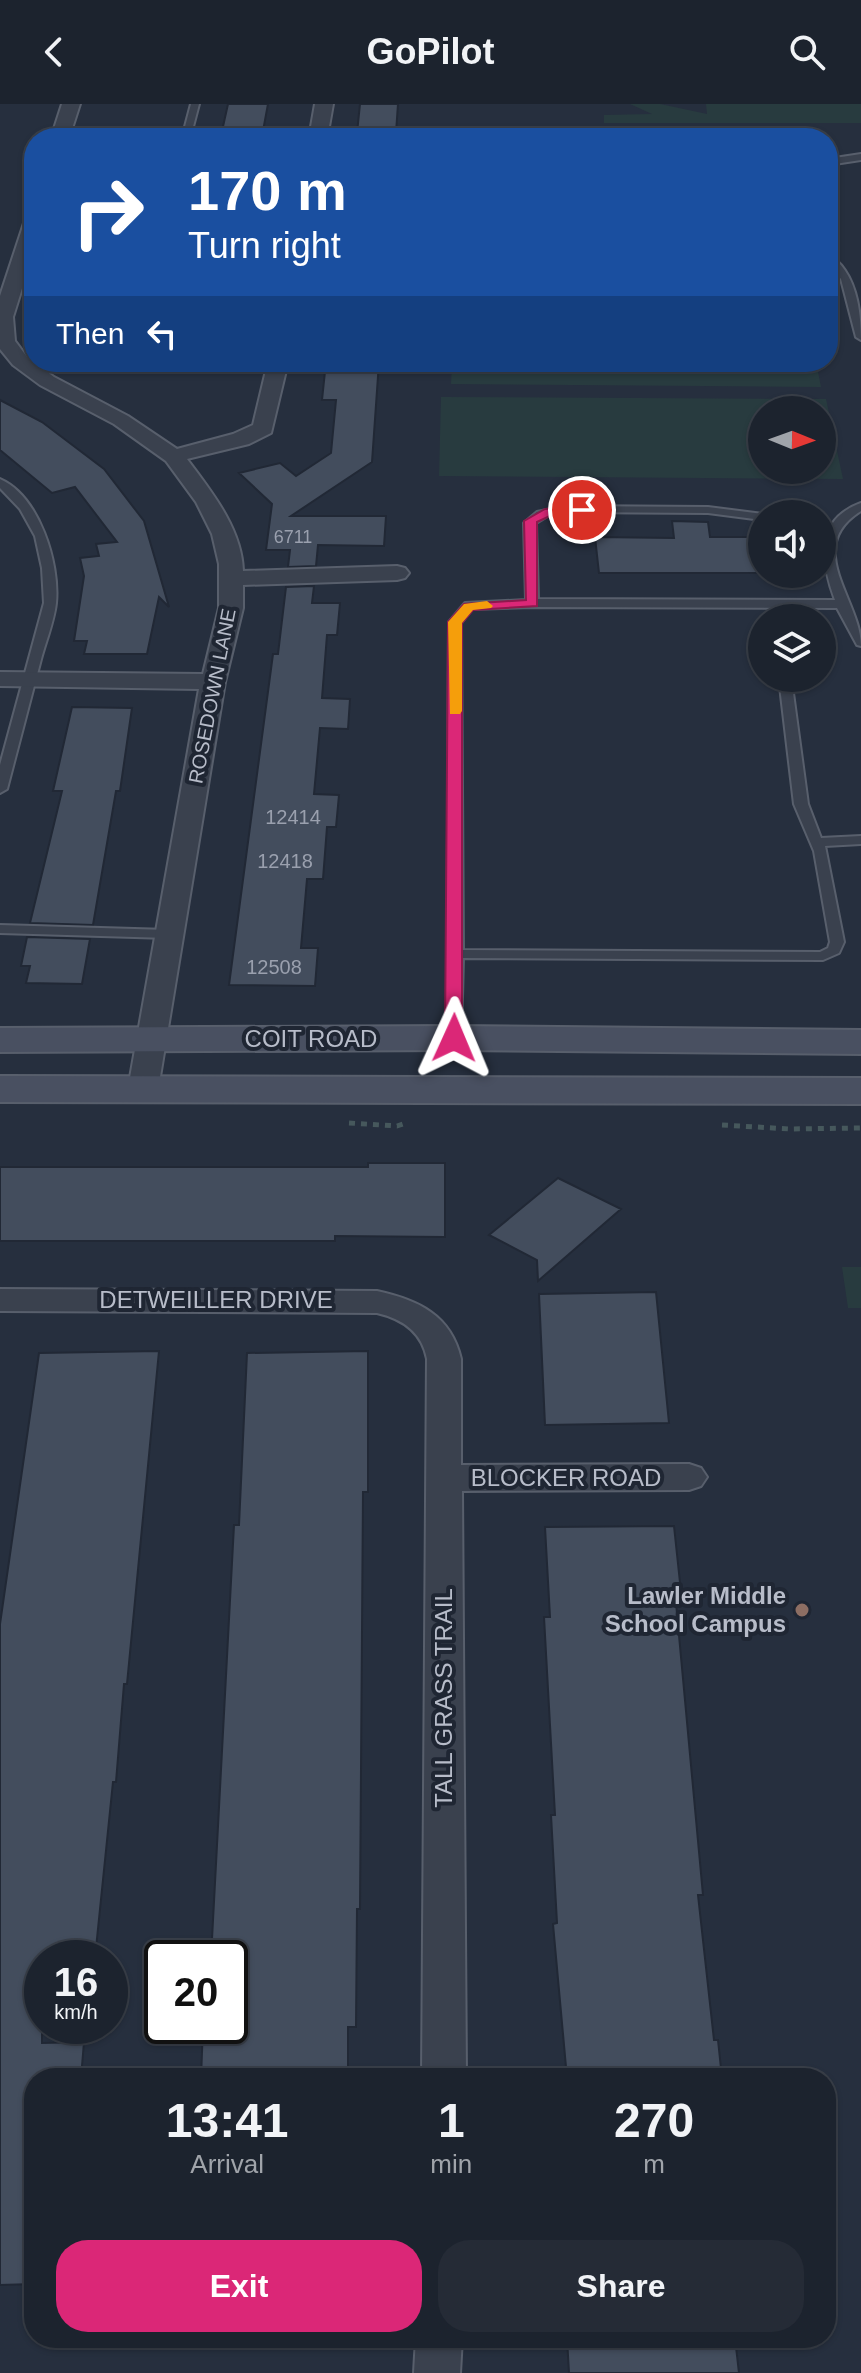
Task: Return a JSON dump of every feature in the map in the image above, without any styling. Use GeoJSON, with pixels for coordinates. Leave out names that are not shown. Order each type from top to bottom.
{"type":"FeatureCollection","features":[{"type":"Feature","properties":{"kind":"main road","name":"COIT ROAD"},"geometry":{"type":"LineString","coordinates":[[0,1040],[454,1038],[861,1042]]}},
{"type":"Feature","properties":{"kind":"main road"},"geometry":{"type":"LineString","coordinates":[[0,1089],[861,1091]]}},
{"type":"Feature","properties":{"kind":"street"},"geometry":{"type":"LineString","coordinates":[[63,128],[71,104]]}},
{"type":"Feature","properties":{"kind":"street"},"geometry":{"type":"LineString","coordinates":[[320,128],[324,104]]}},
{"type":"Feature","properties":{"kind":"street","name":"ROSEDOWN LANE"},"geometry":{"type":"LineString","coordinates":[[24,251],[3,317],[5,342],[24,364]]}},
{"type":"Feature","properties":{"kind":"street","name":"ROSEDOWN LANE"},"geometry":{"type":"LineString","coordinates":[[35,372],[121,420],[174,456],[207,501],[223,534],[231,564],[231,608],[213,682],[143,1089]]}},
{"type":"Feature","properties":{"kind":"street"},"geometry":{"type":"LineString","coordinates":[[174,456],[241,439],[263,428],[275,372]]}},
{"type":"Feature","properties":{"kind":"street"},"geometry":{"type":"LineString","coordinates":[[231,578],[397,573]]}},
{"type":"Feature","properties":{"kind":"street"},"geometry":{"type":"LineString","coordinates":[[0,679],[213,682]]}},
{"type":"Feature","properties":{"kind":"street","name":"DETWEILLER DRIVE"},"geometry":{"type":"LineString","coordinates":[[0,1300],[362,1301],[405,1309],[427,1323]]}},
{"type":"Feature","properties":{"kind":"street","name":"TALL GRASS TRAIL"},"geometry":{"type":"LineString","coordinates":[[427,1323],[443,1349],[444,2068]]}},
{"type":"Feature","properties":{"kind":"street","name":"BLOCKER ROAD"},"geometry":{"type":"LineString","coordinates":[[444,1478],[689,1477]]}},
{"type":"Feature","properties":{"kind":"street"},"geometry":{"type":"LineString","coordinates":[[437,2373],[438,2348]]}},
{"type":"Feature","properties":{"kind":"lane"},"geometry":{"type":"LineString","coordinates":[[189,128],[195,104]]}},
{"type":"Feature","properties":{"kind":"lane"},"geometry":{"type":"LineString","coordinates":[[838,160],[861,157]]}},
{"type":"Feature","properties":{"kind":"lane"},"geometry":{"type":"LineString","coordinates":[[838,269],[846,279],[861,337]]}},
{"type":"Feature","properties":{"kind":"lane"},"geometry":{"type":"LineString","coordinates":[[0,482],[32,515],[44,542],[50,603],[0,789]]}},
{"type":"Feature","properties":{"kind":"lane"},"geometry":{"type":"LineString","coordinates":[[836,526],[861,506]]}},
{"type":"Feature","properties":{"kind":"lane"},"geometry":{"type":"LineString","coordinates":[[532,603],[529,526],[533,518],[544,513],[565,509],[708,510],[748,515]]}},
{"type":"Feature","properties":{"kind":"lane"},"geometry":{"type":"LineString","coordinates":[[836,581],[841,604],[861,642]]}},
{"type":"Feature","properties":{"kind":"lane"},"geometry":{"type":"LineString","coordinates":[[454,1038],[455,622],[469,606],[532,603],[775,604]]}},
{"type":"Feature","properties":{"kind":"lane"},"geometry":{"type":"LineString","coordinates":[[836,604],[841,604]]}},
{"type":"Feature","properties":{"kind":"lane"},"geometry":{"type":"LineString","coordinates":[[456,954],[823,956],[834,950],[837,942],[821,851],[801,804],[787,692]]}},
{"type":"Feature","properties":{"kind":"lane"},"geometry":{"type":"LineString","coordinates":[[816,842],[861,840]]}},
{"type":"Feature","properties":{"kind":"lane"},"geometry":{"type":"LineString","coordinates":[[0,929],[168,934]]}},
{"type":"Feature","properties":{"kind":"green space"},"geometry":{"type":"Polygon","coordinates":[[[630,104],[660,104],[707,114],[706,104],[861,104],[861,123],[604,123],[604,115],[652,114],[630,104]]]}},
{"type":"Feature","properties":{"kind":"green space"},"geometry":{"type":"Polygon","coordinates":[[[452,372],[818,372],[821,387],[451,384],[452,372]]]}},
{"type":"Feature","properties":{"kind":"green space"},"geometry":{"type":"Polygon","coordinates":[[[441,397],[748,399],[748,478],[439,476],[441,397]]]}},
{"type":"Feature","properties":{"kind":"green space"},"geometry":{"type":"Polygon","coordinates":[[[836,446],[843,479],[836,479],[836,446]]]}},
{"type":"Feature","properties":{"kind":"green space"},"geometry":{"type":"Polygon","coordinates":[[[842,1267],[861,1267],[861,1308],[848,1308],[842,1267]]]}},
{"type":"Feature","properties":{"kind":"building"},"geometry":{"type":"Polygon","coordinates":[[[228,104],[268,104],[264,128],[223,128],[228,104]]]}},
{"type":"Feature","properties":{"kind":"building"},"geometry":{"type":"Polygon","coordinates":[[[360,104],[398,104],[396,128],[358,128],[360,104]]]}},
{"type":"Feature","properties":{"kind":"building"},"geometry":{"type":"Polygon","coordinates":[[[325,372],[378,372],[372,462],[291,516],[386,516],[384,546],[318,545],[316,566],[288,567],[290,550],[266,550],[272,504],[239,473],[280,463],[296,476],[331,453],[336,400],[322,400],[325,372]]]}},
{"type":"Feature","properties":{"kind":"building"},"geometry":{"type":"Polygon","coordinates":[[[0,400],[42,422],[104,469],[144,521],[169,607],[159,597],[147,654],[84,654],[87,641],[74,641],[84,576],[80,558],[99,556],[96,544],[117,542],[75,487],[52,493],[0,450],[0,400]]]}},
{"type":"Feature","properties":{"kind":"building"},"geometry":{"type":"Polygon","coordinates":[[[672,521],[708,522],[710,537],[748,537],[748,573],[599,573],[595,537],[674,538],[672,521]]]}},
{"type":"Feature","properties":{"kind":"building"},"geometry":{"type":"Polygon","coordinates":[[[314,586],[312,603],[340,603],[337,635],[327,635],[322,698],[350,699],[348,729],[320,728],[314,794],[339,795],[336,827],[327,827],[323,879],[307,879],[301,948],[318,948],[315,986],[229,985],[273,654],[278,654],[286,587],[314,586]]]}},
{"type":"Feature","properties":{"kind":"building"},"geometry":{"type":"Polygon","coordinates":[[[72,707],[132,708],[120,791],[116,791],[93,925],[30,923],[62,791],[53,791],[72,707]]]}},
{"type":"Feature","properties":{"kind":"building"},"geometry":{"type":"Polygon","coordinates":[[[27,937],[90,939],[82,984],[26,983],[30,966],[21,966],[27,937]]]}},
{"type":"Feature","properties":{"kind":"building"},"geometry":{"type":"Polygon","coordinates":[[[368,1163],[445,1163],[445,1237],[335,1236],[335,1241],[0,1241],[0,1167],[368,1167],[368,1163]]]}},
{"type":"Feature","properties":{"kind":"building"},"geometry":{"type":"Polygon","coordinates":[[[558,1178],[621,1209],[538,1281],[537,1260],[489,1235],[558,1178]]]}},
{"type":"Feature","properties":{"kind":"building"},"geometry":{"type":"Polygon","coordinates":[[[656,1292],[669,1423],[545,1425],[539,1294],[656,1292]]]}},
{"type":"Feature","properties":{"kind":"building"},"geometry":{"type":"Polygon","coordinates":[[[159,1351],[127,1684],[124,1684],[97,1940],[24,1940],[24,2044],[84,2044],[82,2068],[24,2068],[24,2284],[0,2285],[0,1624],[39,1353],[159,1351]]]}},
{"type":"Feature","properties":{"kind":"building"},"geometry":{"type":"Polygon","coordinates":[[[368,1351],[368,1492],[363,1492],[360,1909],[357,1909],[356,2027],[348,2027],[348,2068],[201,2068],[202,2044],[248,2044],[248,1940],[212,1940],[234,1525],[239,1525],[247,1353],[368,1351]]]}},
{"type":"Feature","properties":{"kind":"building"},"geometry":{"type":"Polygon","coordinates":[[[674,1526],[681,1592],[675,1592],[703,1895],[698,1895],[714,2040],[718,2040],[721,2068],[566,2068],[553,1924],[557,1923],[551,1815],[555,1815],[544,1617],[550,1617],[545,1527],[674,1526]]]}},
{"type":"Feature","properties":{"kind":"building"},"geometry":{"type":"Polygon","coordinates":[[[568,2348],[736,2348],[739,2373],[569,2373],[568,2348]]]}},
{"type":"Feature","properties":{"kind":"slow traffic"},"geometry":{"type":"LineString","coordinates":[[455,711],[455,622],[469,606],[487,606]]}},
{"type":"Feature","properties":{"kind":"place","name":"Lawler Middle School Campus"},"geometry":{"type":"Point","coordinates":[802,1610]}},
{"type":"Feature","properties":{"kind":"route"},"geometry":{"type":"LineString","coordinates":[[454,1038],[455,622],[469,606],[532,603],[531,521],[550,511],[582,510]]}}]}
